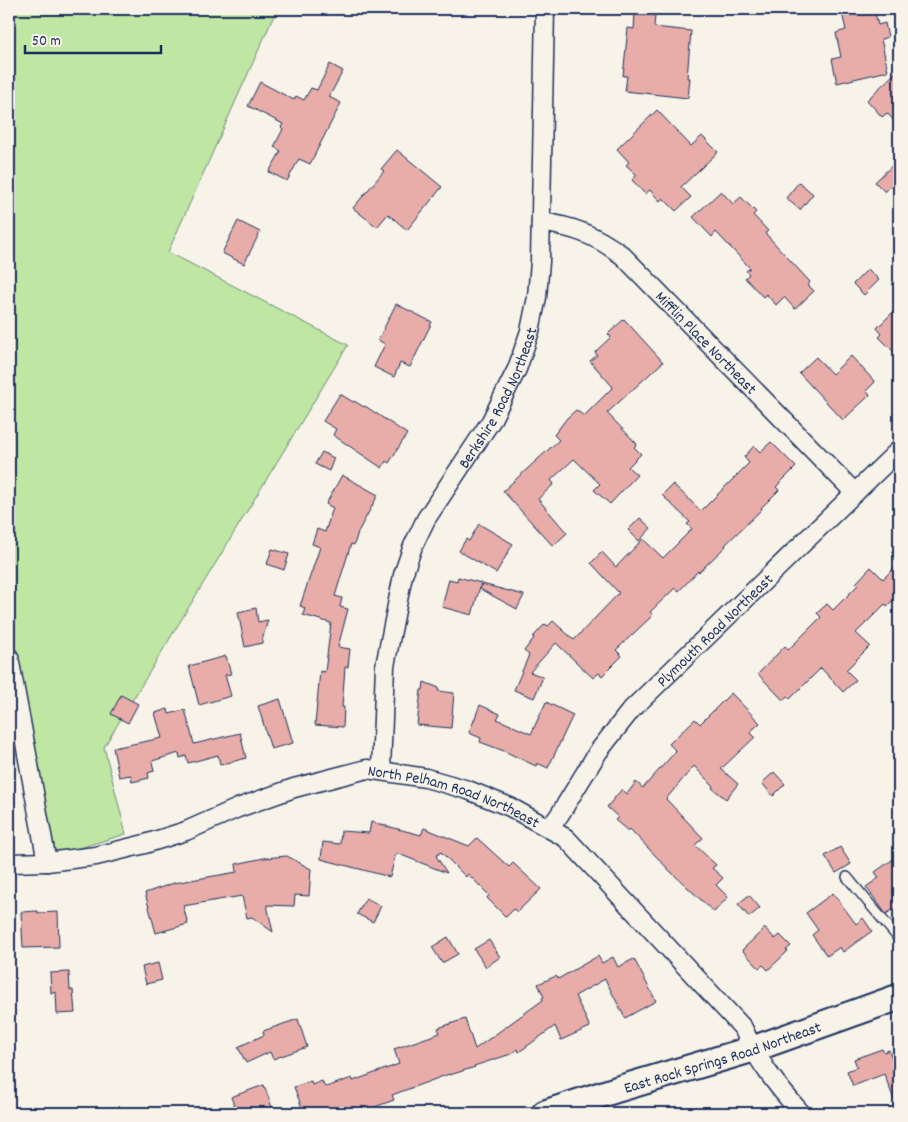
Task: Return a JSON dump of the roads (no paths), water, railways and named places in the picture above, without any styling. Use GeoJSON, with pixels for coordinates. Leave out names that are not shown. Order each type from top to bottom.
{"type":"FeatureCollection","features":[{"type":"Feature","properties":{"kind":"street","name":"Berkshire Road Northeast"},"geometry":{"type":"LineString","coordinates":[[381,770],[386,666],[403,575],[413,546],[426,519],[492,421],[517,369],[530,331],[537,297],[540,262],[545,9]]}},
{"type":"Feature","properties":{"kind":"street","name":"Mifflin Place Northeast"},"geometry":{"type":"LineString","coordinates":[[541,222],[564,225],[584,232],[605,243],[622,256],[854,493]]}},
{"type":"Feature","properties":{"kind":"street","name":"Plymouth Road Northeast"},"geometry":{"type":"LineString","coordinates":[[550,828],[598,752],[631,710],[899,450]]}},
{"type":"Feature","properties":{"kind":"street"},"geometry":{"type":"LineString","coordinates":[[9,657],[47,862]]}},
{"type":"Feature","properties":{"kind":"street","name":"North Pelham Road Northeast"},"geometry":{"type":"LineString","coordinates":[[9,863],[47,862],[96,856],[145,844],[186,831],[238,808],[294,788],[367,769],[426,778],[468,790],[510,807],[566,838],[743,1028],[752,1049],[776,1085],[801,1113]]}},
{"type":"Feature","properties":{"kind":"street","name":"East Rock Springs Road Northeast"},"geometry":{"type":"LineString","coordinates":[[545,1113],[752,1049],[899,997]]}},
{"type":"Feature","properties":{"kind":"lane"},"geometry":{"type":"LineString","coordinates":[[847,877],[899,939]]}}]}
